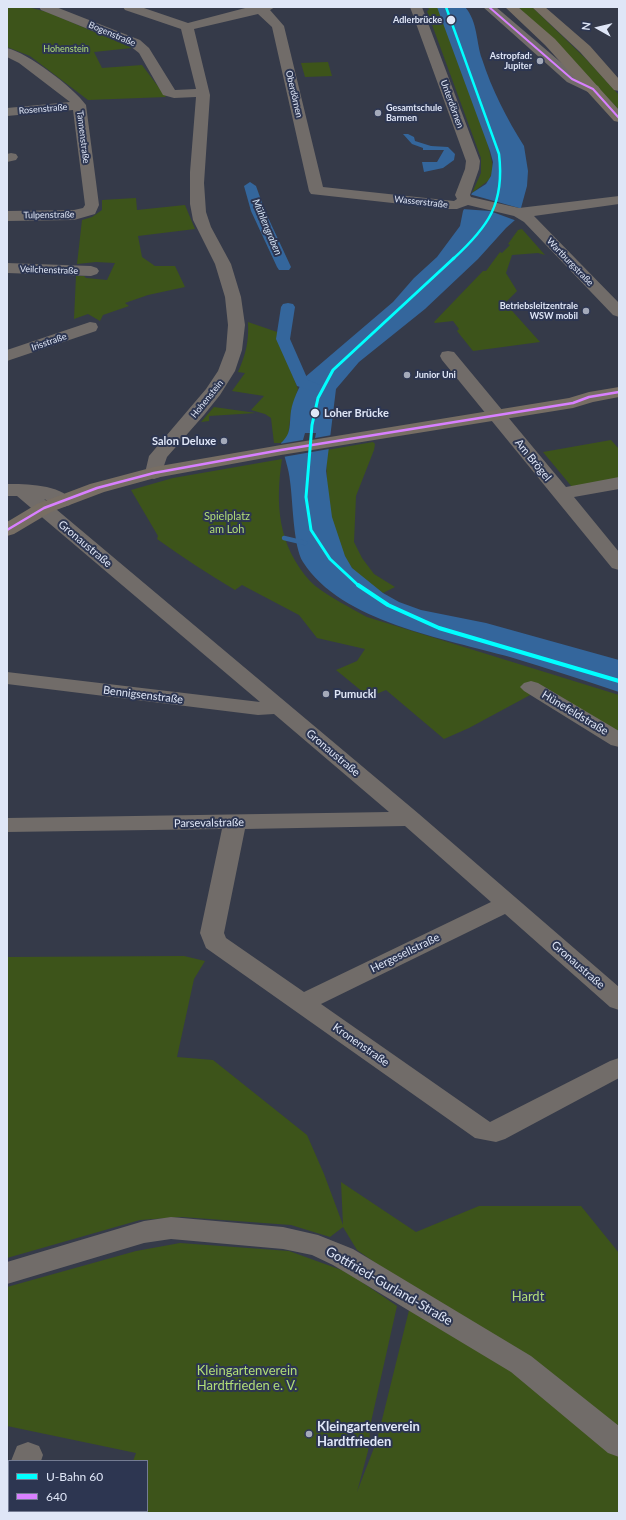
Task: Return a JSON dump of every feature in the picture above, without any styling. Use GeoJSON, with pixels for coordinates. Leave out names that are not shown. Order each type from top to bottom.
{"type":"FeatureCollection","features":[{"type":"Feature","properties":{"kind":"main road"},"geometry":{"type":"LineString","coordinates":[[511,7],[550,42],[619,118]]}},
{"type":"Feature","properties":{"kind":"main road"},"geometry":{"type":"LineString","coordinates":[[538,7],[585,49],[619,87]]}},
{"type":"Feature","properties":{"kind":"main road"},"geometry":{"type":"LineString","coordinates":[[7,530],[54,504],[97,488],[154,472],[573,403],[589,397],[619,392]]}},
{"type":"Feature","properties":{"kind":"main road"},"geometry":{"type":"LineString","coordinates":[[573,403],[598,406],[619,403]]}},
{"type":"Feature","properties":{"kind":"street","name":"Bogenstraße"},"geometry":{"type":"LineString","coordinates":[[45,7],[135,43],[144,51],[168,92],[174,94],[203,93]]}},
{"type":"Feature","properties":{"kind":"street"},"geometry":{"type":"LineString","coordinates":[[129,7],[187,27],[263,8]]}},
{"type":"Feature","properties":{"kind":"street","name":"Unterdörnen"},"geometry":{"type":"LineString","coordinates":[[416,7],[473,161],[472,169],[462,195],[466,200]]}},
{"type":"Feature","properties":{"kind":"street"},"geometry":{"type":"LineString","coordinates":[[489,7],[572,79],[593,89]]}},
{"type":"Feature","properties":{"kind":"street","name":"Oberdörnen"},"geometry":{"type":"LineString","coordinates":[[263,8],[279,30],[316,191]]}},
{"type":"Feature","properties":{"kind":"street","name":"Hohenstein"},"geometry":{"type":"LineString","coordinates":[[154,472],[158,456],[223,380],[235,346],[237,313],[233,290],[222,262],[203,224],[197,205],[203,93],[187,27]]}},
{"type":"Feature","properties":{"kind":"street","name":"Tannenstraße"},"geometry":{"type":"LineString","coordinates":[[7,52],[24,60],[74,98],[79,105],[92,205],[90,211]]}},
{"type":"Feature","properties":{"kind":"street"},"geometry":{"type":"LineString","coordinates":[[7,62],[24,60]]}},
{"type":"Feature","properties":{"kind":"street","name":"Rosenstraße"},"geometry":{"type":"LineString","coordinates":[[7,112],[79,105]]}},
{"type":"Feature","properties":{"kind":"street","name":"Wasserstraße"},"geometry":{"type":"LineString","coordinates":[[316,191],[446,205],[457,205],[466,200],[520,213],[619,200]]}},
{"type":"Feature","properties":{"kind":"street","name":"Tulpenstraße"},"geometry":{"type":"LineString","coordinates":[[7,216],[74,215],[90,211]]}},
{"type":"Feature","properties":{"kind":"street","name":"Wartburgstraße"},"geometry":{"type":"LineString","coordinates":[[520,213],[528,219],[619,312]]}},
{"type":"Feature","properties":{"kind":"street","name":"Veilchenstraße"},"geometry":{"type":"LineString","coordinates":[[7,268],[90,271]]}},
{"type":"Feature","properties":{"kind":"street","name":"Irisstraße"},"geometry":{"type":"LineString","coordinates":[[7,356],[90,327]]}},
{"type":"Feature","properties":{"kind":"street","name":"Am Brögel"},"geometry":{"type":"LineString","coordinates":[[448,356],[561,494],[615,554]]}},
{"type":"Feature","properties":{"kind":"street"},"geometry":{"type":"LineString","coordinates":[[561,494],[619,483]]}},
{"type":"Feature","properties":{"kind":"street","name":"Gronaustraße"},"geometry":{"type":"LineString","coordinates":[[12,490],[54,504],[280,707],[508,903],[619,1001]]}},
{"type":"Feature","properties":{"kind":"street","name":"Bennigsenstraße"},"geometry":{"type":"LineString","coordinates":[[7,678],[258,709],[280,707]]}},
{"type":"Feature","properties":{"kind":"street","name":"Hünefeldstraße"},"geometry":{"type":"LineString","coordinates":[[531,687],[619,740]]}},
{"type":"Feature","properties":{"kind":"street","name":"Parsevalstraße"},"geometry":{"type":"LineString","coordinates":[[7,825],[235,823],[411,819]]}},
{"type":"Feature","properties":{"kind":"street","name":"Kronenstraße"},"geometry":{"type":"LineString","coordinates":[[235,823],[212,933],[216,942],[484,1131],[496,1132],[619,1067]]}},
{"type":"Feature","properties":{"kind":"street","name":"Hergesellstraße"},"geometry":{"type":"LineString","coordinates":[[302,1003],[508,903]]}},
{"type":"Feature","properties":{"kind":"street","name":"Gottfried-Gurland-Straße"},"geometry":{"type":"LineString","coordinates":[[7,1273],[144,1232],[171,1228],[207,1230],[283,1238],[318,1246],[343,1256],[521,1364],[619,1444]]}},
{"type":"Feature","properties":{"kind":"green space","name":"Hohenstein"},"geometry":{"type":"Polygon","coordinates":[[[7,7],[28,7],[47,12],[132,48],[94,52],[102,68],[142,65],[166,97],[88,100],[30,56],[7,47],[7,7]]]}},
{"type":"Feature","properties":{"kind":"green space"},"geometry":{"type":"Polygon","coordinates":[[[428,7],[438,7],[486,137],[492,162],[493,170],[489,180],[472,193],[481,173],[481,158],[427,11],[429,10],[428,7]]]}},
{"type":"Feature","properties":{"kind":"green space"},"geometry":{"type":"Polygon","coordinates":[[[518,7],[532,7],[585,58],[619,95],[619,110],[572,59],[518,7]]]}},
{"type":"Feature","properties":{"kind":"green space"},"geometry":{"type":"Polygon","coordinates":[[[328,62],[332,76],[305,77],[301,63],[328,62]]]}},
{"type":"Feature","properties":{"kind":"green space"},"geometry":{"type":"Polygon","coordinates":[[[136,198],[137,210],[185,205],[195,229],[138,236],[142,257],[155,266],[175,266],[185,287],[148,295],[125,303],[129,306],[103,315],[100,321],[88,314],[74,319],[76,276],[107,280],[115,263],[96,262],[77,264],[82,220],[92,217],[102,210],[102,200],[136,198]]]}},
{"type":"Feature","properties":{"kind":"green space"},"geometry":{"type":"Polygon","coordinates":[[[522,229],[545,255],[538,253],[512,255],[506,273],[517,291],[505,303],[540,342],[473,351],[457,331],[459,329],[453,321],[434,322],[483,271],[486,271],[500,252],[502,253],[510,245],[508,244],[518,230],[522,229]]]}},
{"type":"Feature","properties":{"kind":"green space"},"geometry":{"type":"Polygon","coordinates":[[[248,322],[280,333],[279,340],[298,389],[291,411],[288,437],[281,443],[274,443],[271,418],[265,414],[251,410],[264,396],[232,391],[245,373],[238,372],[246,347],[248,322]]]}},
{"type":"Feature","properties":{"kind":"green space"},"geometry":{"type":"Polygon","coordinates":[[[214,407],[256,413],[209,416],[209,421],[201,422],[214,407]]]}},
{"type":"Feature","properties":{"kind":"green space"},"geometry":{"type":"Polygon","coordinates":[[[611,440],[619,449],[619,479],[572,487],[543,452],[611,440]]]}},
{"type":"Feature","properties":{"kind":"green space"},"geometry":{"type":"Polygon","coordinates":[[[373,442],[375,444],[374,450],[356,496],[354,542],[362,558],[374,574],[395,587],[383,593],[359,575],[344,556],[333,527],[328,495],[327,450],[373,442]]]}},
{"type":"Feature","properties":{"kind":"green space","name":"Spielplatz am Loh"},"geometry":{"type":"Polygon","coordinates":[[[282,459],[279,492],[281,524],[291,553],[299,567],[315,586],[367,617],[619,695],[619,733],[545,687],[469,728],[444,739],[386,690],[369,697],[336,670],[357,661],[365,649],[317,638],[299,615],[242,585],[235,590],[157,539],[158,536],[131,490],[173,478],[282,459]]]}},
{"type":"Feature","properties":{"kind":"green space"},"geometry":{"type":"Polygon","coordinates":[[[184,956],[205,961],[194,979],[177,1057],[213,1060],[307,1135],[324,1174],[343,1225],[341,1182],[416,1232],[479,1206],[581,1206],[619,1253],[619,1513],[114,1513],[148,1512],[148,1460],[133,1460],[136,1453],[7,1426],[7,1287],[136,1251],[180,1243],[289,1251],[347,1272],[397,1306],[371,1422],[368,1451],[357,1492],[377,1440],[414,1290],[357,1250],[343,1227],[330,1237],[291,1225],[182,1217],[140,1220],[7,1258],[7,957],[184,956]]]}},
{"type":"Feature","properties":{"kind":"water"},"geometry":{"type":"Polygon","coordinates":[[[437,7],[465,7],[469,13],[475,26],[480,52],[490,82],[506,115],[524,146],[528,171],[527,186],[521,208],[515,220],[478,259],[425,309],[359,362],[336,389],[326,471],[332,517],[345,556],[352,568],[383,593],[399,602],[421,610],[486,623],[619,660],[619,692],[510,657],[426,635],[368,614],[342,600],[320,583],[303,562],[297,545],[288,467],[281,443],[287,436],[293,402],[304,378],[393,302],[414,278],[437,257],[460,226],[463,211],[472,193],[486,184],[491,176],[493,162],[490,151],[437,7]]]}},
{"type":"Feature","properties":{"kind":"water"},"geometry":{"type":"Polygon","coordinates":[[[403,134],[408,134],[414,137],[415,141],[431,146],[448,147],[455,154],[454,160],[443,168],[424,172],[422,162],[437,162],[444,150],[423,150],[423,148],[412,144],[403,134]]]}},
{"type":"Feature","properties":{"kind":"pier"},"geometry":{"type":"Polygon","coordinates":[[[469,194],[519,208],[517,221],[490,211],[462,209],[469,194]]]}},
{"type":"Feature","properties":{"kind":"pier"},"geometry":{"type":"Polygon","coordinates":[[[305,433],[316,433],[315,438],[332,435],[329,449],[283,457],[279,444],[303,440],[305,433]]]}},
{"type":"Feature","properties":{"kind":"waterway","name":"Mühlengraben"},"geometry":{"type":"LineString","coordinates":[[250,186],[258,211],[284,267]]}},
{"type":"Feature","properties":{"kind":"waterway","name":"Mühlengraben"},"geometry":{"type":"LineString","coordinates":[[288,307],[283,339],[302,383],[315,388]]}},
{"type":"Feature","properties":{"kind":"waterway"},"geometry":{"type":"LineString","coordinates":[[284,538],[305,543]]}},
{"type":"Feature","properties":{"kind":"metro line","name":"60"},"geometry":{"type":"LineString","coordinates":[[446,7],[499,154],[501,167],[500,190],[488,219],[475,239],[354,349],[333,370],[324,385],[318,398],[312,425],[306,497],[311,530],[330,559],[355,583],[388,605],[439,628],[619,681]]}},
{"type":"Feature","properties":{"kind":"transit line","name":"640"},"geometry":{"type":"LineString","coordinates":[[489,7],[572,79],[593,89],[619,118]]}},
{"type":"Feature","properties":{"kind":"transit line","name":"640"},"geometry":{"type":"LineString","coordinates":[[7,530],[44,508],[97,488],[154,473],[281,450],[573,403],[589,397],[619,392]]}},
{"type":"Feature","properties":{"kind":"place","name":"Adlerbrücke"},"geometry":{"type":"Point","coordinates":[451,20]}},
{"type":"Feature","properties":{"kind":"place","name":"Astropfad: Jupiter"},"geometry":{"type":"Point","coordinates":[540,61]}},
{"type":"Feature","properties":{"kind":"place","name":"Gesamtschule Barmen"},"geometry":{"type":"Point","coordinates":[378,113]}},
{"type":"Feature","properties":{"kind":"place","name":"Betriebsleitzentrale WSW mobil"},"geometry":{"type":"Point","coordinates":[586,311]}},
{"type":"Feature","properties":{"kind":"place","name":"Junior Uni"},"geometry":{"type":"Point","coordinates":[407,375]}},
{"type":"Feature","properties":{"kind":"place","name":"Loher Brücke"},"geometry":{"type":"Point","coordinates":[315,413]}},
{"type":"Feature","properties":{"kind":"place","name":"Salon Deluxe"},"geometry":{"type":"Point","coordinates":[224,441]}},
{"type":"Feature","properties":{"kind":"place","name":"Pumuckl"},"geometry":{"type":"Point","coordinates":[326,694]}},
{"type":"Feature","properties":{"kind":"place","name":"Kleingartenverein Hardtfrieden"},"geometry":{"type":"Point","coordinates":[309,1434]}},
{"type":"Feature","properties":{"kind":"park label","name":"Hardt"},"geometry":{"type":"Point","coordinates":[528,1297]}},
{"type":"Feature","properties":{"kind":"park label","name":"Kleingartenverein Hardtfrieden e. V."},"geometry":{"type":"Point","coordinates":[247,1378]}}]}
